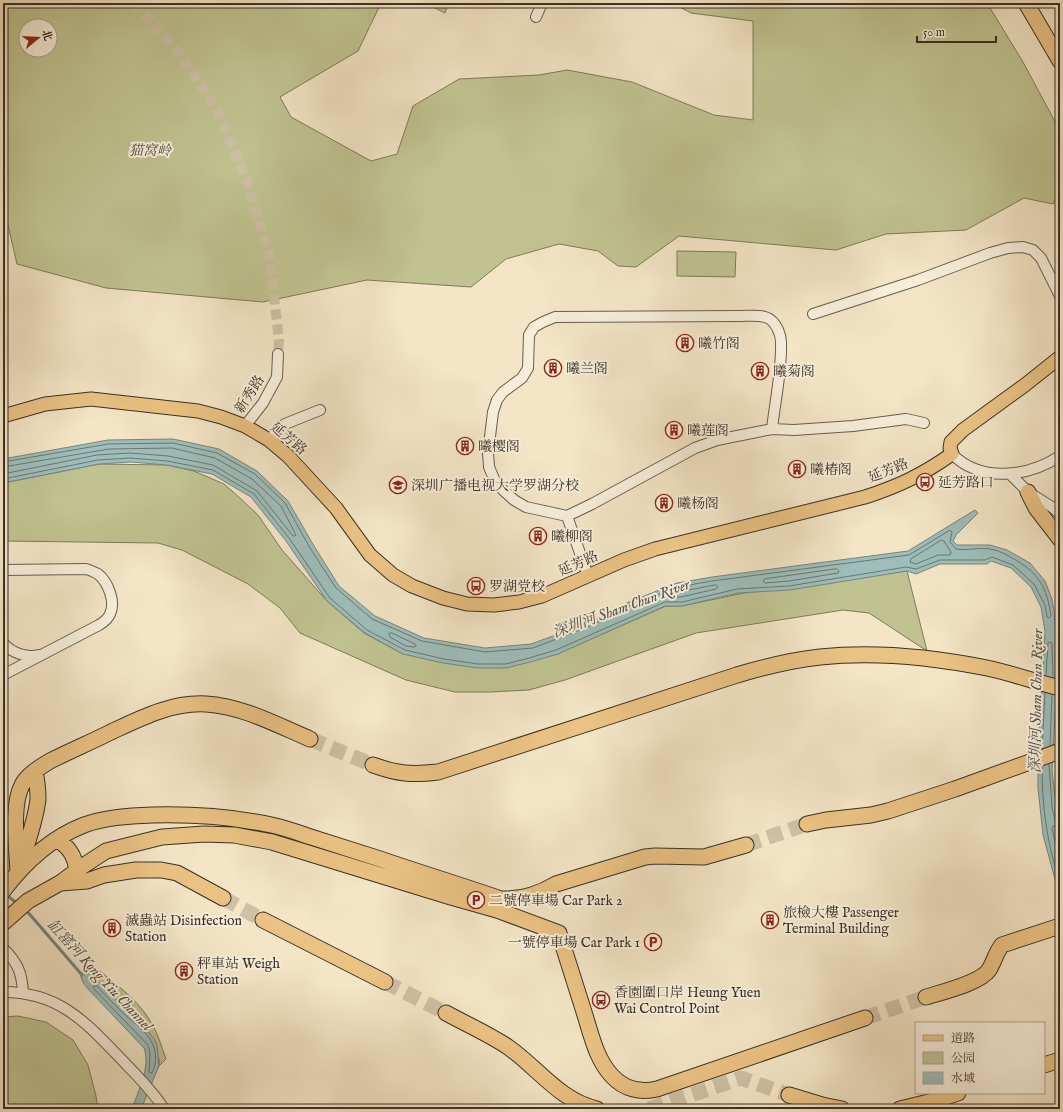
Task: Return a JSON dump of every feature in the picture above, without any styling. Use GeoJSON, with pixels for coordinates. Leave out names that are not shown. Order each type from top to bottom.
{"type":"FeatureCollection","features":[{"type":"Feature","properties":{"kind":"highway"},"geometry":{"type":"LineString","coordinates":[[1026,3],[1060,61]]}},
{"type":"Feature","properties":{"kind":"highway"},"geometry":{"type":"LineString","coordinates":[[1028,492],[1036,508],[1060,539]]}},
{"type":"Feature","properties":{"kind":"highway"},"geometry":{"type":"LineString","coordinates":[[373,765],[406,775],[438,772],[765,667],[821,657],[878,655],[938,660],[988,669],[1060,688]]}},
{"type":"Feature","properties":{"kind":"highway"},"geometry":{"type":"LineString","coordinates":[[11,881],[29,839],[38,800],[35,771],[50,761],[146,716],[176,706],[193,704],[207,704],[242,711],[310,738]]}},
{"type":"Feature","properties":{"kind":"highway"},"geometry":{"type":"LineString","coordinates":[[808,824],[826,820],[881,813],[955,789],[1060,751]]}},
{"type":"Feature","properties":{"kind":"highway"},"geometry":{"type":"LineString","coordinates":[[11,881],[44,848],[57,840],[84,826],[116,817],[163,815],[208,816],[277,826],[500,899],[511,900],[544,891],[556,884],[644,857],[704,857],[746,845]]}},
{"type":"Feature","properties":{"kind":"highway"},"geometry":{"type":"LineString","coordinates":[[3,923],[33,898],[60,883],[106,851],[162,837],[192,834],[234,835],[278,844],[451,897],[480,904],[559,933],[597,1052],[604,1066],[613,1078],[632,1089],[644,1091],[657,1089],[865,1018]]}},
{"type":"Feature","properties":{"kind":"highway"},"geometry":{"type":"LineString","coordinates":[[57,840],[70,851],[74,858],[77,871]]}},
{"type":"Feature","properties":{"kind":"highway"},"geometry":{"type":"LineString","coordinates":[[60,883],[87,881],[104,875],[136,870],[161,870],[177,873],[223,898]]}},
{"type":"Feature","properties":{"kind":"highway"},"geometry":{"type":"LineString","coordinates":[[263,920],[385,982]]}},
{"type":"Feature","properties":{"kind":"highway"},"geometry":{"type":"LineString","coordinates":[[926,997],[969,983],[982,977],[989,970],[1000,947],[1005,944],[1060,926]]}},
{"type":"Feature","properties":{"kind":"highway"},"geometry":{"type":"LineString","coordinates":[[446,1014],[508,1047],[560,1092],[588,1107],[597,1109]]}},
{"type":"Feature","properties":{"kind":"highway"},"geometry":{"type":"LineString","coordinates":[[1045,1065],[1060,1060]]}},
{"type":"Feature","properties":{"kind":"highway"},"geometry":{"type":"LineString","coordinates":[[900,1109],[955,1094]]}},
{"type":"Feature","properties":{"kind":"highway"},"geometry":{"type":"LineString","coordinates":[[795,1097],[842,1109]]}},
{"type":"Feature","properties":{"kind":"main road"},"geometry":{"type":"LineString","coordinates":[[952,454],[950,448],[951,442],[963,430],[1060,357]]}},
{"type":"Feature","properties":{"kind":"main road","name":"延芳路"},"geometry":{"type":"LineString","coordinates":[[3,416],[45,404],[91,399],[198,411],[221,417],[245,426],[269,440],[288,456],[336,508],[370,555],[393,575],[412,586],[443,598],[466,604],[494,605],[519,602],[542,596],[624,560],[655,549],[865,497],[894,487],[930,469],[952,454]]}},
{"type":"Feature","properties":{"kind":"street"},"geometry":{"type":"LineString","coordinates":[[536,17],[542,3]]}},
{"type":"Feature","properties":{"kind":"street"},"geometry":{"type":"LineString","coordinates":[[813,314],[918,280],[990,253],[1008,248],[1023,247],[1033,250],[1041,258],[1060,296]]}},
{"type":"Feature","properties":{"kind":"street"},"geometry":{"type":"LineString","coordinates":[[772,429],[780,363],[781,341],[777,328],[771,320],[762,316],[555,318],[534,327],[529,335],[528,368],[522,378],[503,392],[497,400],[493,412],[488,453],[489,467],[495,481],[514,500],[526,507],[567,516],[695,448],[718,440],[772,429],[794,430],[853,426],[906,420],[924,423]]}},
{"type":"Feature","properties":{"kind":"street","name":"新秀路"},"geometry":{"type":"LineString","coordinates":[[245,426],[263,403],[276,377],[278,354]]}},
{"type":"Feature","properties":{"kind":"street"},"geometry":{"type":"LineString","coordinates":[[269,440],[285,424],[320,410]]}},
{"type":"Feature","properties":{"kind":"street"},"geometry":{"type":"LineString","coordinates":[[952,454],[958,460],[969,466],[990,473],[1010,474],[1028,471],[1044,465],[1060,456]]}},
{"type":"Feature","properties":{"kind":"street"},"geometry":{"type":"LineString","coordinates":[[1010,474],[1028,492],[1052,506],[1060,514]]}},
{"type":"Feature","properties":{"kind":"street"},"geometry":{"type":"LineString","coordinates":[[567,516],[588,576]]}},
{"type":"Feature","properties":{"kind":"street"},"geometry":{"type":"LineString","coordinates":[[3,570],[86,569],[97,574],[104,582],[112,603],[111,614],[99,625],[3,675]]}},
{"type":"Feature","properties":{"kind":"street"},"geometry":{"type":"LineString","coordinates":[[3,643],[10,650],[23,655],[31,656],[45,653]]}},
{"type":"Feature","properties":{"kind":"street"},"geometry":{"type":"LineString","coordinates":[[3,948],[11,956],[21,973],[24,994]]}},
{"type":"Feature","properties":{"kind":"street"},"geometry":{"type":"LineString","coordinates":[[3,992],[24,994],[47,1000],[70,1011],[100,1037],[156,1097],[164,1109]]}},
{"type":"Feature","properties":{"kind":"green space","name":"猫窝岭"},"geometry":{"type":"Polygon","coordinates":[[[3,3],[381,3],[358,51],[280,97],[291,117],[371,161],[397,154],[413,106],[459,79],[539,75],[567,70],[632,82],[714,115],[753,120],[753,21],[691,13],[672,3],[987,3],[1023,62],[1060,131],[1060,188],[1053,204],[1024,198],[966,230],[886,234],[836,250],[679,236],[636,267],[618,266],[598,251],[559,244],[506,259],[471,287],[367,280],[263,302],[106,288],[17,264],[3,204],[3,3]]]}},
{"type":"Feature","properties":{"kind":"green space"},"geometry":{"type":"Polygon","coordinates":[[[425,3],[448,3],[445,13],[425,3]]]}},
{"type":"Feature","properties":{"kind":"green space"},"geometry":{"type":"Polygon","coordinates":[[[677,251],[736,252],[735,277],[677,276],[677,251]]]}},
{"type":"Feature","properties":{"kind":"green space"},"geometry":{"type":"Polygon","coordinates":[[[99,464],[167,465],[194,471],[224,484],[258,515],[282,550],[327,601],[364,633],[403,654],[554,655],[666,606],[682,606],[744,593],[907,571],[927,651],[869,613],[843,610],[696,633],[565,680],[529,690],[455,692],[406,680],[300,633],[280,608],[248,584],[182,550],[158,543],[3,541],[3,483],[99,464]]]}},
{"type":"Feature","properties":{"kind":"green space"},"geometry":{"type":"Polygon","coordinates":[[[92,965],[130,996],[149,1019],[157,1033],[166,1059],[159,1066],[159,1059],[149,1033],[88,973],[92,965]]]}},
{"type":"Feature","properties":{"kind":"green space"},"geometry":{"type":"Polygon","coordinates":[[[18,1016],[46,1022],[73,1040],[88,1065],[98,1109],[3,1109],[3,1017],[18,1016]]]}},
{"type":"Feature","properties":{"kind":"water","name":"深圳河 Sham Chun River"},"geometry":{"type":"Polygon","coordinates":[[[173,439],[219,449],[257,471],[288,501],[339,586],[375,616],[424,638],[485,648],[531,644],[589,623],[629,602],[677,583],[908,551],[975,510],[978,513],[956,535],[953,541],[957,545],[990,545],[1007,550],[1030,563],[1045,581],[1052,599],[1055,616],[1057,677],[1052,770],[1060,828],[1060,894],[1043,835],[1038,788],[1038,752],[1045,631],[1041,607],[1031,587],[1011,568],[991,561],[987,564],[940,564],[916,574],[907,571],[790,590],[738,593],[682,606],[665,606],[558,654],[506,668],[478,668],[443,663],[403,654],[365,633],[327,601],[286,541],[251,497],[212,474],[167,465],[131,462],[99,464],[3,483],[3,459],[108,440],[173,439]]]}},
{"type":"Feature","properties":{"kind":"water"},"geometry":{"type":"Polygon","coordinates":[[[85,972],[95,979],[141,1023],[157,1045],[159,1066],[141,1109],[132,1109],[145,1071],[146,1055],[144,1048],[89,990],[81,976],[81,973],[85,972]]]}},
{"type":"Feature","properties":{"kind":"waterway","name":"缸窰河 Kong Yiu Channel"},"geometry":{"type":"LineString","coordinates":[[5,894],[18,904]]}},
{"type":"Feature","properties":{"kind":"waterway","name":"缸窰河 Kong Yiu Channel"},"geometry":{"type":"LineString","coordinates":[[26,910],[82,975]]}},
{"type":"Feature","properties":{"kind":"tunnel"},"geometry":{"type":"LineString","coordinates":[[134,3],[177,50],[217,110],[248,183],[270,260],[279,341],[278,354]]}},
{"type":"Feature","properties":{"kind":"tunnel"},"geometry":{"type":"LineString","coordinates":[[310,739],[373,765]]}},
{"type":"Feature","properties":{"kind":"tunnel"},"geometry":{"type":"LineString","coordinates":[[746,845],[807,824]]}},
{"type":"Feature","properties":{"kind":"tunnel"},"geometry":{"type":"LineString","coordinates":[[223,898],[263,920]]}},
{"type":"Feature","properties":{"kind":"tunnel"},"geometry":{"type":"LineString","coordinates":[[385,982],[446,1013]]}},
{"type":"Feature","properties":{"kind":"tunnel"},"geometry":{"type":"LineString","coordinates":[[865,1018],[926,997]]}},
{"type":"Feature","properties":{"kind":"tunnel"},"geometry":{"type":"LineString","coordinates":[[649,1109],[741,1078],[789,1095]]}},
{"type":"Feature","properties":{"kind":"place","name":"曦竹阁"},"geometry":{"type":"Point","coordinates":[685,343]}},
{"type":"Feature","properties":{"kind":"place","name":"曦兰阁"},"geometry":{"type":"Point","coordinates":[553,368]}},
{"type":"Feature","properties":{"kind":"place","name":"曦菊阁"},"geometry":{"type":"Point","coordinates":[760,371]}},
{"type":"Feature","properties":{"kind":"place","name":"曦莲阁"},"geometry":{"type":"Point","coordinates":[674,430]}},
{"type":"Feature","properties":{"kind":"place","name":"曦樱阁"},"geometry":{"type":"Point","coordinates":[465,446]}},
{"type":"Feature","properties":{"kind":"place","name":"曦椿阁"},"geometry":{"type":"Point","coordinates":[797,469]}},
{"type":"Feature","properties":{"kind":"place","name":"延芳路口"},"geometry":{"type":"Point","coordinates":[925,482]}},
{"type":"Feature","properties":{"kind":"place","name":"深圳广播电视大学罗湖分校"},"geometry":{"type":"Point","coordinates":[398,485]}},
{"type":"Feature","properties":{"kind":"place","name":"曦杨阁"},"geometry":{"type":"Point","coordinates":[664,503]}},
{"type":"Feature","properties":{"kind":"place","name":"曦柳阁"},"geometry":{"type":"Point","coordinates":[538,536]}},
{"type":"Feature","properties":{"kind":"place","name":"罗湖党校"},"geometry":{"type":"Point","coordinates":[476,586]}},
{"type":"Feature","properties":{"kind":"place","name":"二號停車場 Car Park 2"},"geometry":{"type":"Point","coordinates":[476,900]}},
{"type":"Feature","properties":{"kind":"place","name":"旅檢大樓 Passenger Terminal Building"},"geometry":{"type":"Point","coordinates":[770,920]}},
{"type":"Feature","properties":{"kind":"place","name":"滅蟲站 Disinfection Station"},"geometry":{"type":"Point","coordinates":[112,928]}},
{"type":"Feature","properties":{"kind":"place","name":"一號停車場 Car Park 1"},"geometry":{"type":"Point","coordinates":[653,942]}},
{"type":"Feature","properties":{"kind":"place","name":"秤車站 Weigh Station"},"geometry":{"type":"Point","coordinates":[184,971]}},
{"type":"Feature","properties":{"kind":"place","name":"香園圍口岸 Heung Yuen Wai Control Point"},"geometry":{"type":"Point","coordinates":[601,1000]}}]}
